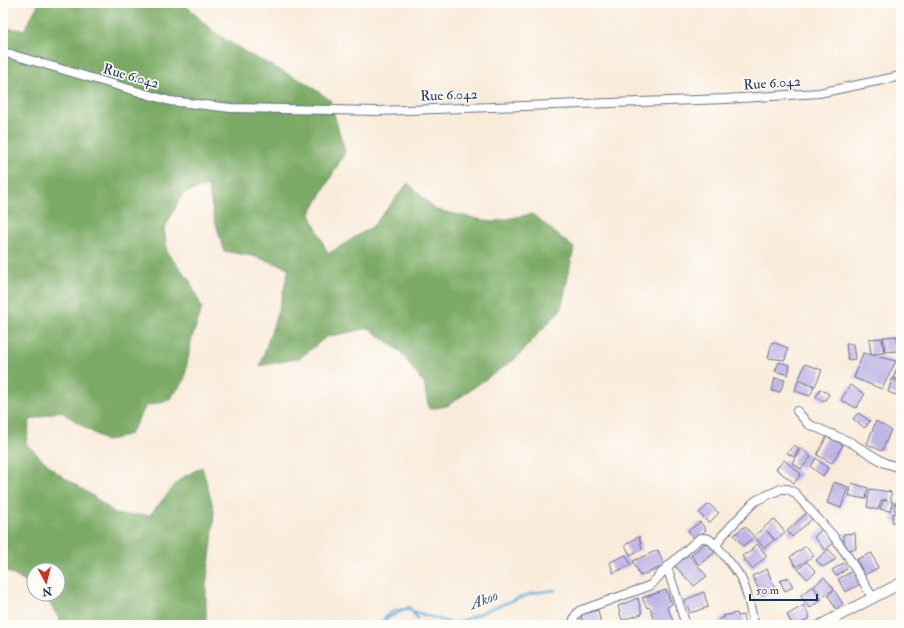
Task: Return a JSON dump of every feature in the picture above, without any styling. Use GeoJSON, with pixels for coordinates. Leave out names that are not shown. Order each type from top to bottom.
{"type":"FeatureCollection","features":[{"type":"Feature","properties":{"kind":"street","name":"Rue 6.042"},"geometry":{"type":"LineString","coordinates":[[3,52],[170,101],[231,108],[378,111],[726,99],[819,93],[901,76]]}},
{"type":"Feature","properties":{"kind":"street"},"geometry":{"type":"LineString","coordinates":[[797,411],[808,424],[850,442],[884,462],[901,468]]}},
{"type":"Feature","properties":{"kind":"street"},"geometry":{"type":"LineString","coordinates":[[716,546],[722,536],[753,503],[781,489],[788,489],[795,493],[834,537],[847,555],[873,598]]}},
{"type":"Feature","properties":{"kind":"street"},"geometry":{"type":"LineString","coordinates":[[573,625],[576,614],[579,611],[651,585],[667,567],[700,538],[704,538],[708,539],[716,546],[742,579],[747,593],[754,625]]}},
{"type":"Feature","properties":{"kind":"street"},"geometry":{"type":"LineString","coordinates":[[667,567],[686,625]]}},
{"type":"Feature","properties":{"kind":"street"},"geometry":{"type":"LineString","coordinates":[[821,625],[901,583]]}},
{"type":"Feature","properties":{"kind":"green space"},"geometry":{"type":"Polygon","coordinates":[[[39,3],[183,3],[214,32],[250,55],[306,83],[330,100],[345,152],[310,214],[328,254],[373,226],[408,183],[436,210],[492,222],[532,214],[574,248],[561,309],[515,359],[447,406],[429,409],[424,384],[401,352],[369,328],[326,337],[300,358],[260,366],[280,305],[289,268],[253,256],[224,251],[214,217],[208,186],[183,193],[164,229],[167,253],[189,279],[202,308],[191,341],[184,381],[169,400],[146,406],[130,434],[106,441],[60,411],[30,420],[26,444],[57,473],[90,494],[118,515],[150,515],[180,479],[202,467],[214,510],[212,542],[206,585],[205,625],[63,625],[49,602],[66,602],[66,562],[26,562],[26,582],[3,569],[3,28],[24,30],[39,3]]]}},
{"type":"Feature","properties":{"kind":"building"},"geometry":{"type":"Polygon","coordinates":[[[897,336],[898,351],[885,352],[883,337],[897,336]]]}},
{"type":"Feature","properties":{"kind":"building"},"geometry":{"type":"Polygon","coordinates":[[[882,338],[884,353],[871,354],[869,339],[882,338]]]}},
{"type":"Feature","properties":{"kind":"building"},"geometry":{"type":"Polygon","coordinates":[[[772,342],[788,348],[785,360],[768,358],[772,342]]]}},
{"type":"Feature","properties":{"kind":"building"},"geometry":{"type":"Polygon","coordinates":[[[846,344],[853,344],[855,359],[848,360],[846,344]]]}},
{"type":"Feature","properties":{"kind":"building"},"geometry":{"type":"Polygon","coordinates":[[[863,353],[896,361],[882,389],[854,378],[863,353]]]}},
{"type":"Feature","properties":{"kind":"building"},"geometry":{"type":"Polygon","coordinates":[[[779,362],[790,365],[788,375],[775,371],[779,362]]]}},
{"type":"Feature","properties":{"kind":"building"},"geometry":{"type":"Polygon","coordinates":[[[805,364],[822,370],[815,386],[799,379],[805,364]]]}},
{"type":"Feature","properties":{"kind":"building"},"geometry":{"type":"Polygon","coordinates":[[[897,368],[901,369],[901,380],[893,378],[897,368]]]}},
{"type":"Feature","properties":{"kind":"building"},"geometry":{"type":"Polygon","coordinates":[[[775,378],[785,380],[780,392],[772,391],[775,378]]]}},
{"type":"Feature","properties":{"kind":"building"},"geometry":{"type":"Polygon","coordinates":[[[892,379],[901,383],[901,392],[899,396],[888,392],[892,379]]]}},
{"type":"Feature","properties":{"kind":"building"},"geometry":{"type":"Polygon","coordinates":[[[798,380],[814,387],[810,396],[795,391],[798,380]]]}},
{"type":"Feature","properties":{"kind":"building"},"geometry":{"type":"Polygon","coordinates":[[[850,385],[865,394],[856,408],[841,400],[850,385]]]}},
{"type":"Feature","properties":{"kind":"building"},"geometry":{"type":"Polygon","coordinates":[[[820,389],[829,394],[824,402],[816,397],[820,389]]]}},
{"type":"Feature","properties":{"kind":"building"},"geometry":{"type":"Polygon","coordinates":[[[858,413],[870,421],[865,428],[853,419],[858,413]]]}},
{"type":"Feature","properties":{"kind":"building"},"geometry":{"type":"Polygon","coordinates":[[[876,421],[891,430],[882,451],[867,444],[876,421]]]}},
{"type":"Feature","properties":{"kind":"building"},"geometry":{"type":"Polygon","coordinates":[[[827,436],[843,445],[832,463],[817,455],[827,436]]]}},
{"type":"Feature","properties":{"kind":"building"},"geometry":{"type":"Polygon","coordinates":[[[794,445],[799,448],[794,457],[787,453],[794,445]]]}},
{"type":"Feature","properties":{"kind":"building"},"geometry":{"type":"Polygon","coordinates":[[[901,445],[901,464],[895,462],[901,445]]]}},
{"type":"Feature","properties":{"kind":"building"},"geometry":{"type":"Polygon","coordinates":[[[801,448],[811,457],[801,469],[792,463],[801,448]]]}},
{"type":"Feature","properties":{"kind":"building"},"geometry":{"type":"Polygon","coordinates":[[[816,458],[828,468],[823,476],[811,467],[816,458]]]}},
{"type":"Feature","properties":{"kind":"building"},"geometry":{"type":"Polygon","coordinates":[[[784,460],[801,474],[794,483],[776,469],[784,460]]]}},
{"type":"Feature","properties":{"kind":"building"},"geometry":{"type":"Polygon","coordinates":[[[834,482],[848,487],[841,508],[827,503],[834,482]]]}},
{"type":"Feature","properties":{"kind":"building"},"geometry":{"type":"Polygon","coordinates":[[[852,483],[868,488],[866,499],[849,496],[852,483]]]}},
{"type":"Feature","properties":{"kind":"building"},"geometry":{"type":"Polygon","coordinates":[[[870,489],[891,492],[891,502],[893,502],[890,511],[880,509],[883,501],[887,500],[881,500],[878,510],[867,507],[870,489]]]}},
{"type":"Feature","properties":{"kind":"building"},"geometry":{"type":"Polygon","coordinates":[[[895,503],[901,503],[901,511],[894,510],[895,503]]]}},
{"type":"Feature","properties":{"kind":"building"},"geometry":{"type":"Polygon","coordinates":[[[709,504],[719,513],[709,523],[699,513],[709,504]]]}},
{"type":"Feature","properties":{"kind":"building"},"geometry":{"type":"Polygon","coordinates":[[[808,512],[813,518],[792,537],[787,531],[808,512]]]}},
{"type":"Feature","properties":{"kind":"building"},"geometry":{"type":"Polygon","coordinates":[[[893,513],[901,514],[901,523],[892,522],[893,513]]]}},
{"type":"Feature","properties":{"kind":"building"},"geometry":{"type":"Polygon","coordinates":[[[774,519],[785,532],[775,540],[767,531],[774,540],[764,548],[754,536],[774,519]]]}},
{"type":"Feature","properties":{"kind":"building"},"geometry":{"type":"Polygon","coordinates":[[[700,522],[706,530],[695,539],[688,531],[700,522]]]}},
{"type":"Feature","properties":{"kind":"building"},"geometry":{"type":"Polygon","coordinates":[[[745,526],[754,537],[743,546],[734,535],[745,526]]]}},
{"type":"Feature","properties":{"kind":"building"},"geometry":{"type":"Polygon","coordinates":[[[824,527],[835,542],[825,550],[814,537],[824,527]]]}},
{"type":"Feature","properties":{"kind":"building"},"geometry":{"type":"Polygon","coordinates":[[[855,533],[856,549],[845,550],[843,534],[855,533]]]}},
{"type":"Feature","properties":{"kind":"building"},"geometry":{"type":"Polygon","coordinates":[[[639,536],[642,549],[630,555],[625,545],[639,536]]]}},
{"type":"Feature","properties":{"kind":"building"},"geometry":{"type":"Polygon","coordinates":[[[705,543],[715,552],[699,565],[691,555],[705,543]]]}},
{"type":"Feature","properties":{"kind":"building"},"geometry":{"type":"Polygon","coordinates":[[[757,544],[767,556],[752,569],[742,556],[746,553],[747,554],[757,544]]]}},
{"type":"Feature","properties":{"kind":"building"},"geometry":{"type":"Polygon","coordinates":[[[806,546],[814,556],[796,567],[790,557],[806,546]]]}},
{"type":"Feature","properties":{"kind":"building"},"geometry":{"type":"Polygon","coordinates":[[[829,549],[836,559],[823,567],[816,560],[829,549]]]}},
{"type":"Feature","properties":{"kind":"building"},"geometry":{"type":"Polygon","coordinates":[[[658,550],[664,566],[640,576],[633,561],[658,550]]]}},
{"type":"Feature","properties":{"kind":"building"},"geometry":{"type":"Polygon","coordinates":[[[872,553],[878,568],[864,575],[857,559],[872,553]]]}},
{"type":"Feature","properties":{"kind":"building"},"geometry":{"type":"Polygon","coordinates":[[[687,554],[707,576],[694,586],[675,566],[687,554]]]}},
{"type":"Feature","properties":{"kind":"building"},"geometry":{"type":"Polygon","coordinates":[[[626,555],[631,565],[613,573],[610,562],[626,555]]]}},
{"type":"Feature","properties":{"kind":"building"},"geometry":{"type":"Polygon","coordinates":[[[807,562],[816,572],[807,579],[798,569],[807,562]]]}},
{"type":"Feature","properties":{"kind":"building"},"geometry":{"type":"Polygon","coordinates":[[[844,563],[847,569],[836,576],[832,570],[844,563]]]}},
{"type":"Feature","properties":{"kind":"building"},"geometry":{"type":"Polygon","coordinates":[[[767,569],[775,589],[762,596],[752,576],[767,569]]]}},
{"type":"Feature","properties":{"kind":"building"},"geometry":{"type":"Polygon","coordinates":[[[853,571],[861,584],[845,592],[838,579],[853,571]]]}},
{"type":"Feature","properties":{"kind":"building"},"geometry":{"type":"Polygon","coordinates":[[[788,577],[793,587],[785,591],[780,581],[788,577]]]}},
{"type":"Feature","properties":{"kind":"building"},"geometry":{"type":"Polygon","coordinates":[[[824,577],[834,589],[823,596],[814,586],[824,577]]]}},
{"type":"Feature","properties":{"kind":"building"},"geometry":{"type":"Polygon","coordinates":[[[812,586],[822,599],[810,608],[800,596],[812,586]]]}},
{"type":"Feature","properties":{"kind":"building"},"geometry":{"type":"Polygon","coordinates":[[[666,590],[672,604],[667,607],[675,625],[656,625],[650,607],[647,608],[642,598],[666,590]]]}},
{"type":"Feature","properties":{"kind":"building"},"geometry":{"type":"Polygon","coordinates":[[[834,590],[843,604],[836,609],[828,595],[834,590]]]}},
{"type":"Feature","properties":{"kind":"building"},"geometry":{"type":"Polygon","coordinates":[[[704,592],[708,607],[690,613],[685,600],[704,592]]]}},
{"type":"Feature","properties":{"kind":"building"},"geometry":{"type":"Polygon","coordinates":[[[638,598],[642,614],[622,620],[618,606],[638,598]]]}},
{"type":"Feature","properties":{"kind":"building"},"geometry":{"type":"Polygon","coordinates":[[[804,605],[810,618],[798,625],[793,625],[787,615],[804,605]]]}},
{"type":"Feature","properties":{"kind":"building"},"geometry":{"type":"Polygon","coordinates":[[[598,610],[601,625],[583,625],[581,615],[598,610]]]}},
{"type":"Feature","properties":{"kind":"building"},"geometry":{"type":"Polygon","coordinates":[[[737,613],[738,616],[743,615],[745,625],[720,625],[719,619],[724,618],[723,616],[737,613]]]}},
{"type":"Feature","properties":{"kind":"waterway","name":"Akoo"},"geometry":{"type":"LineString","coordinates":[[382,625],[385,617],[394,611],[405,609],[455,624],[533,593],[555,590]]}},
{"type":"Feature","properties":{"kind":"waterway","name":"Akoo"},"geometry":{"type":"LineString","coordinates":[[377,625],[409,607],[417,618]]}}]}
